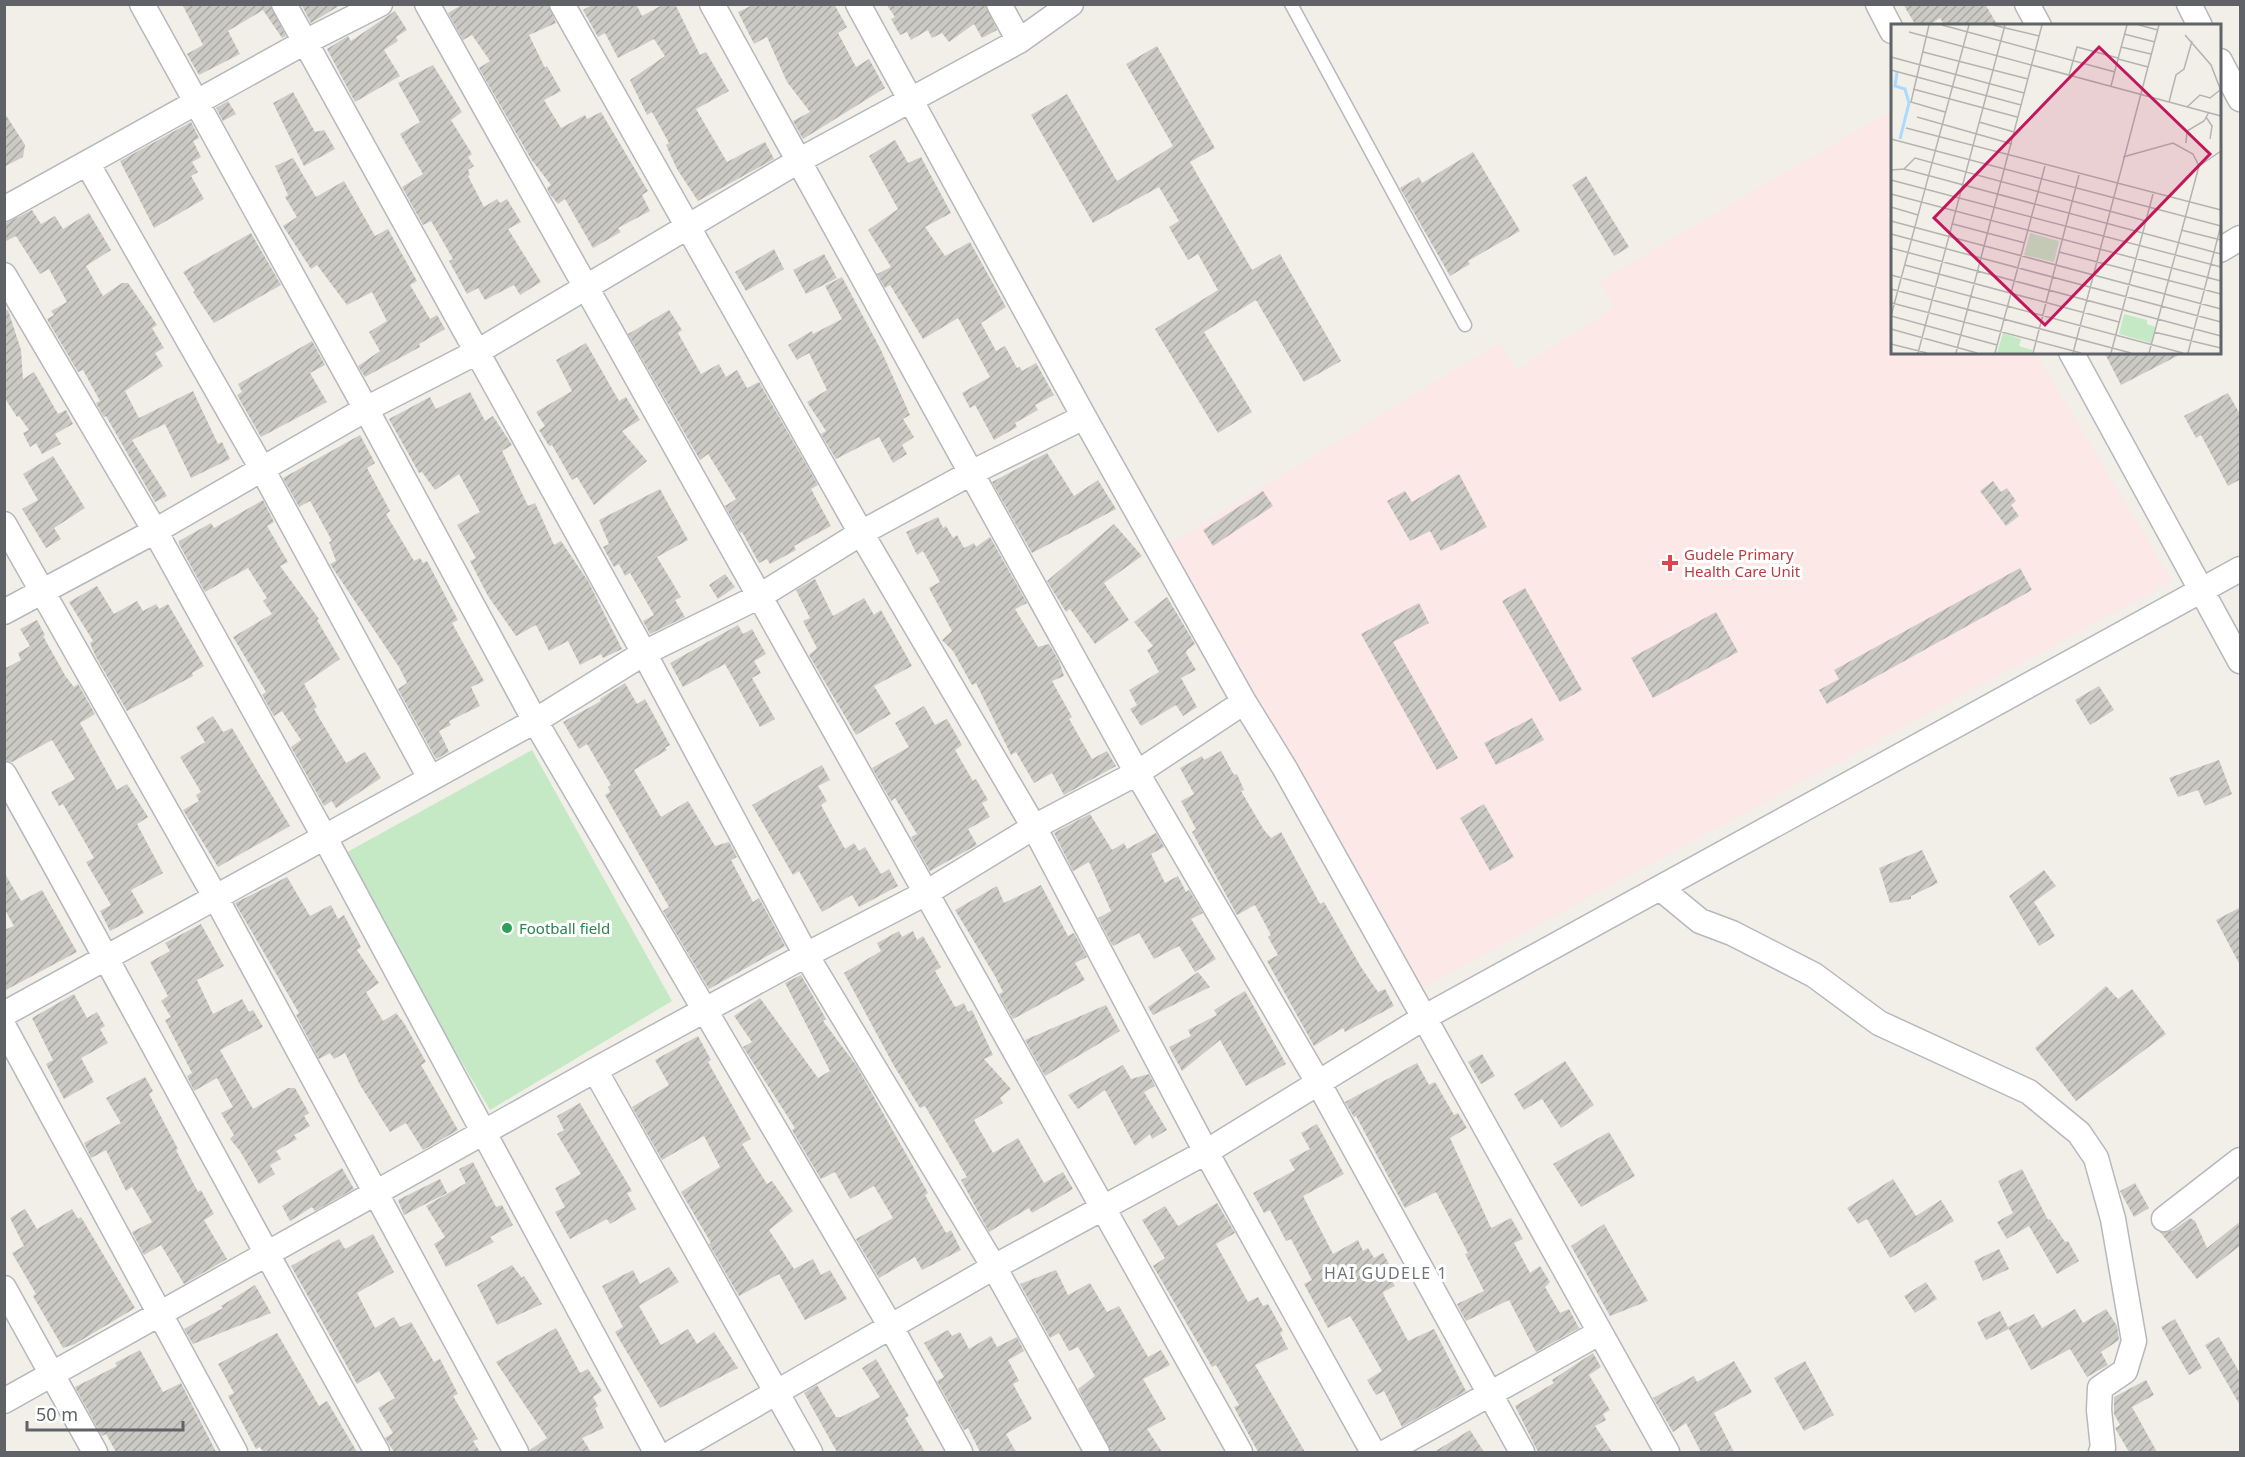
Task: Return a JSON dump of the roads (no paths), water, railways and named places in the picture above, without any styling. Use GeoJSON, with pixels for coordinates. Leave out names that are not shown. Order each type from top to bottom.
{"type":"FeatureCollection","features":[{"type":"Feature","properties":{"kind":"street"},"geometry":{"type":"LineString","coordinates":[[142,4],[535,721],[891,1327],[960,1452]]}},
{"type":"Feature","properties":{"kind":"street"},"geometry":{"type":"LineString","coordinates":[[284,4],[644,653],[806,955],[994,1267],[1097,1452]]}},
{"type":"Feature","properties":{"kind":"street"},"geometry":{"type":"LineString","coordinates":[[4,209],[305,42],[380,4]]}},
{"type":"Feature","properties":{"kind":"street"},"geometry":{"type":"LineString","coordinates":[[427,4],[1240,1452]]}},
{"type":"Feature","properties":{"kind":"street"},"geometry":{"type":"LineString","coordinates":[[562,4],[861,533],[1034,828],[1206,1152],[1373,1452]]}},
{"type":"Feature","properties":{"kind":"street"},"geometry":{"type":"LineString","coordinates":[[712,4],[1137,773],[1319,1084],[1522,1452]]}},
{"type":"Feature","properties":{"kind":"street"},"geometry":{"type":"LineString","coordinates":[[858,4],[1084,417],[1425,1017],[1667,1452]]}},
{"type":"Feature","properties":{"kind":"street"},"geometry":{"type":"LineString","coordinates":[[999,4],[1018,41]]}},
{"type":"Feature","properties":{"kind":"street"},"geometry":{"type":"LineString","coordinates":[[4,612],[155,531],[261,467],[366,409],[477,352],[587,289],[800,160],[912,101],[1018,41],[1071,4]]}},
{"type":"Feature","properties":{"kind":"street"},"geometry":{"type":"LineString","coordinates":[[1878,4],[1891,27]]}},
{"type":"Feature","properties":{"kind":"street"},"geometry":{"type":"LineString","coordinates":[[2027,4],[2038,24]]}},
{"type":"Feature","properties":{"kind":"street"},"geometry":{"type":"LineString","coordinates":[[2189,4],[2199,24]]}},
{"type":"Feature","properties":{"kind":"street"},"geometry":{"type":"LineString","coordinates":[[2221,63],[2241,99]]}},
{"type":"Feature","properties":{"kind":"street"},"geometry":{"type":"LineString","coordinates":[[87,163],[261,467],[430,778]]}},
{"type":"Feature","properties":{"kind":"street"},"geometry":{"type":"LineString","coordinates":[[2221,249],[2241,238]]}},
{"type":"Feature","properties":{"kind":"street"},"geometry":{"type":"LineString","coordinates":[[4,274],[155,531],[325,838],[483,1135],[656,1452]]}},
{"type":"Feature","properties":{"kind":"street"},"geometry":{"type":"LineString","coordinates":[[2072,354],[2241,661]]}},
{"type":"Feature","properties":{"kind":"street"},"geometry":{"type":"LineString","coordinates":[[4,1014],[535,721],[644,653],[760,596],[861,533],[971,473],[1084,417]]}},
{"type":"Feature","properties":{"kind":"street"},"geometry":{"type":"LineString","coordinates":[[4,524],[216,898],[516,1452]]}},
{"type":"Feature","properties":{"kind":"street"},"geometry":{"type":"LineString","coordinates":[[673,1452],[994,1267],[1206,1152],[1425,1017],[2241,569]]}},
{"type":"Feature","properties":{"kind":"street"},"geometry":{"type":"LineString","coordinates":[[4,1401],[483,1135],[595,1070],[806,955],[926,893],[1034,828],[1137,773],[1244,702]]}},
{"type":"Feature","properties":{"kind":"street"},"geometry":{"type":"LineString","coordinates":[[4,774],[108,957],[266,1255],[377,1452]]}},
{"type":"Feature","properties":{"kind":"street"},"geometry":{"type":"LineString","coordinates":[[1660,888],[1700,921],[1732,933],[1814,975],[1879,1023],[2028,1092],[2079,1133],[2096,1158],[2113,1219],[2134,1341],[2125,1371],[2100,1388],[2099,1410],[2103,1448],[2101,1452]]}},
{"type":"Feature","properties":{"kind":"street"},"geometry":{"type":"LineString","coordinates":[[4,1027],[235,1452]]}},
{"type":"Feature","properties":{"kind":"street"},"geometry":{"type":"LineString","coordinates":[[595,1070],[810,1452]]}},
{"type":"Feature","properties":{"kind":"street"},"geometry":{"type":"LineString","coordinates":[[2164,1219],[2241,1160]]}},
{"type":"Feature","properties":{"kind":"street"},"geometry":{"type":"LineString","coordinates":[[4,1288],[95,1452]]}},
{"type":"Feature","properties":{"kind":"street"},"geometry":{"type":"LineString","coordinates":[[1386,1452],[1599,1333]]}},
{"type":"Feature","properties":{"kind":"lane"},"geometry":{"type":"LineString","coordinates":[[1291,4],[1465,326]]}},
{"type":"Feature","properties":{"kind":"place","name":"Gudele Primary Health Care Unit"},"geometry":{"type":"Point","coordinates":[1670,563]}},
{"type":"Feature","properties":{"kind":"place","name":"Football field"},"geometry":{"type":"Point","coordinates":[507,928]}},
{"type":"Feature","properties":{"kind":"district","name":"HAI GUDELE 1"},"geometry":{"type":"Point","coordinates":[1386,1273]}}]}
